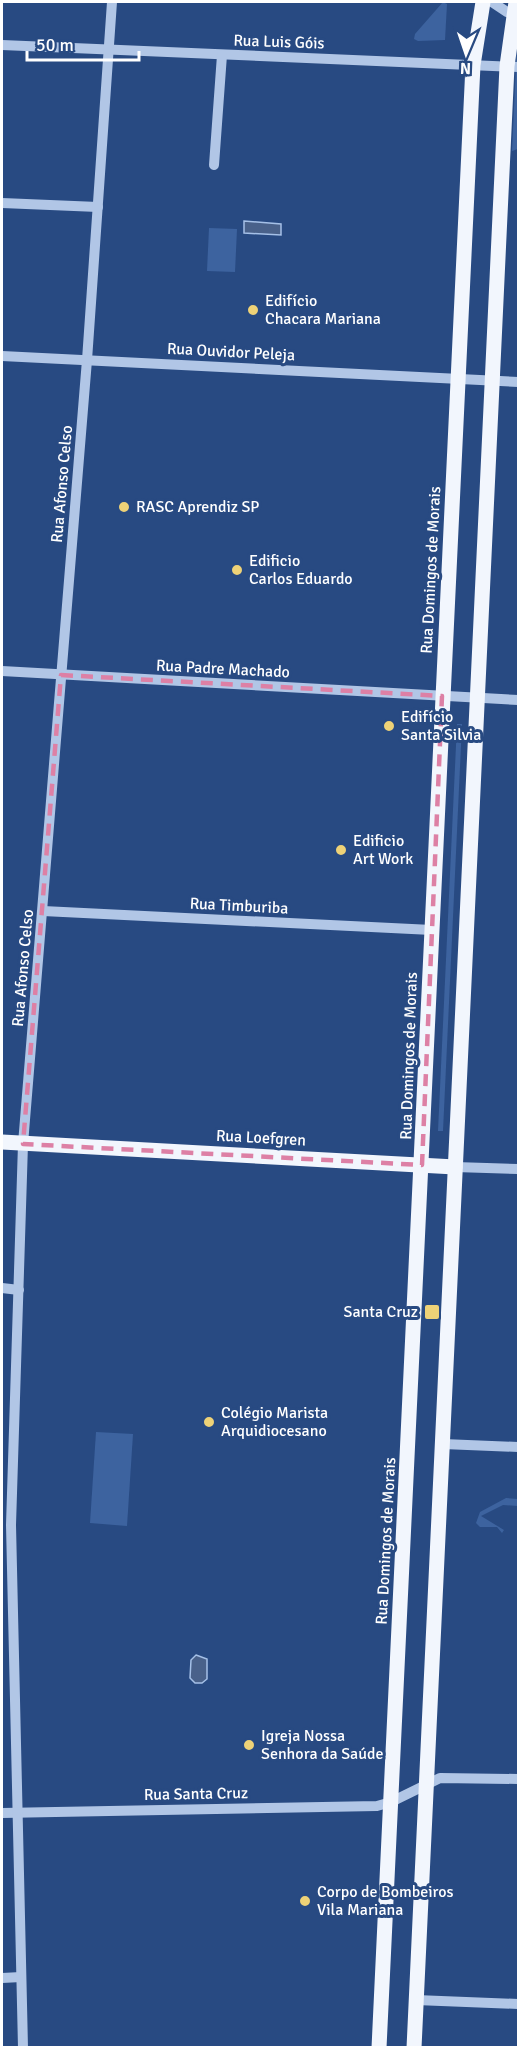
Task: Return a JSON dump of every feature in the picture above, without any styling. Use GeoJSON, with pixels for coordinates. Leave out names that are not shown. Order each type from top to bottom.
{"type":"FeatureCollection","features":[{"type":"Feature","properties":{"kind":"main road","name":"Rua Domingos de Morais"},"geometry":{"type":"LineString","coordinates":[[380,2048],[473,65],[483,2]]}},
{"type":"Feature","properties":{"kind":"main road"},"geometry":{"type":"LineString","coordinates":[[414,2048],[424,1784],[443,1444],[493,381],[516,11]]}},
{"type":"Feature","properties":{"kind":"main road","name":"Rua Loefgren"},"geometry":{"type":"LineString","coordinates":[[2,1143],[455,1167]]}},
{"type":"Feature","properties":{"kind":"street","name":"Rua Afonso Celso"},"geometry":{"type":"LineString","coordinates":[[23,2048],[6,1525],[19,1290],[23,1144],[44,911],[87,360],[112,2]]}},
{"type":"Feature","properties":{"kind":"street"},"geometry":{"type":"LineString","coordinates":[[492,2],[516,11]]}},
{"type":"Feature","properties":{"kind":"street","name":"Rua Luis Góis"},"geometry":{"type":"LineString","coordinates":[[2,45],[513,67]]}},
{"type":"Feature","properties":{"kind":"street"},"geometry":{"type":"LineString","coordinates":[[214,165],[222,55]]}},
{"type":"Feature","properties":{"kind":"street"},"geometry":{"type":"LineString","coordinates":[[2,202],[98,207]]}},
{"type":"Feature","properties":{"kind":"street","name":"Rua Ouvidor Peleja"},"geometry":{"type":"LineString","coordinates":[[2,356],[519,382]]}},
{"type":"Feature","properties":{"kind":"street","name":"Rua Padre Machado"},"geometry":{"type":"LineString","coordinates":[[2,671],[519,700]]}},
{"type":"Feature","properties":{"kind":"street","name":"Rua Timburiba"},"geometry":{"type":"LineString","coordinates":[[44,911],[432,930]]}},
{"type":"Feature","properties":{"kind":"street","name":"Rua Loefgren"},"geometry":{"type":"LineString","coordinates":[[455,1167],[519,1169]]}},
{"type":"Feature","properties":{"kind":"street"},"geometry":{"type":"LineString","coordinates":[[2,1288],[19,1290]]}},
{"type":"Feature","properties":{"kind":"street"},"geometry":{"type":"LineString","coordinates":[[443,1444],[519,1448]]}},
{"type":"Feature","properties":{"kind":"street"},"geometry":{"type":"LineString","coordinates":[[391,1802],[440,1778],[519,1779]]}},
{"type":"Feature","properties":{"kind":"street","name":"Rua Santa Cruz"},"geometry":{"type":"LineString","coordinates":[[2,1813],[377,1806],[391,1802]]}},
{"type":"Feature","properties":{"kind":"street"},"geometry":{"type":"LineString","coordinates":[[2,1978],[21,1977]]}},
{"type":"Feature","properties":{"kind":"street"},"geometry":{"type":"LineString","coordinates":[[416,2000],[519,2004]]}},
{"type":"Feature","properties":{"kind":"highlighted area"},"geometry":{"type":"Polygon","coordinates":[[[61,675],[442,696],[422,1165],[23,1144],[61,675]]]}},
{"type":"Feature","properties":{"kind":"shaded area"},"geometry":{"type":"Polygon","coordinates":[[[443,2],[447,4],[445,40],[418,41],[414,39],[415,34],[443,2]]]}},
{"type":"Feature","properties":{"kind":"shaded area"},"geometry":{"type":"Polygon","coordinates":[[[518,23],[518,149],[512,151],[518,23]]]}},
{"type":"Feature","properties":{"kind":"shaded area"},"geometry":{"type":"Polygon","coordinates":[[[244,221],[281,224],[281,235],[244,233],[244,221]]]}},
{"type":"Feature","properties":{"kind":"shaded area"},"geometry":{"type":"Polygon","coordinates":[[[209,228],[237,229],[235,272],[207,271],[209,228]]]}},
{"type":"Feature","properties":{"kind":"shaded area"},"geometry":{"type":"Polygon","coordinates":[[[457,724],[462,724],[443,1131],[438,1131],[457,724]]]}},
{"type":"Feature","properties":{"kind":"shaded area"},"geometry":{"type":"Polygon","coordinates":[[[96,1432],[133,1434],[127,1526],[90,1523],[96,1432]]]}},
{"type":"Feature","properties":{"kind":"shaded area"},"geometry":{"type":"Polygon","coordinates":[[[506,1498],[518,1499],[518,1506],[503,1505],[481,1516],[504,1530],[502,1533],[497,1527],[480,1527],[476,1523],[480,1512],[506,1498]]]}},
{"type":"Feature","properties":{"kind":"shaded area"},"geometry":{"type":"Polygon","coordinates":[[[196,1655],[207,1659],[207,1679],[202,1683],[195,1683],[190,1678],[191,1660],[196,1655]]]}},
{"type":"Feature","properties":{"kind":"place","name":"Edifício Chacara Mariana"},"geometry":{"type":"Point","coordinates":[253,310]}},
{"type":"Feature","properties":{"kind":"place","name":"RASC Aprendiz SP"},"geometry":{"type":"Point","coordinates":[124,507]}},
{"type":"Feature","properties":{"kind":"place","name":"Edificio Carlos Eduardo"},"geometry":{"type":"Point","coordinates":[237,570]}},
{"type":"Feature","properties":{"kind":"place","name":"Edifício Santa Silvia"},"geometry":{"type":"Point","coordinates":[389,726]}},
{"type":"Feature","properties":{"kind":"place","name":"Edificio Art Work"},"geometry":{"type":"Point","coordinates":[341,850]}},
{"type":"Feature","properties":{"kind":"place","name":"Santa Cruz"},"geometry":{"type":"Point","coordinates":[432,1312]}},
{"type":"Feature","properties":{"kind":"place","name":"Colégio Marista Arquidiocesano"},"geometry":{"type":"Point","coordinates":[209,1422]}},
{"type":"Feature","properties":{"kind":"place","name":"Igreja Nossa Senhora da Saúde"},"geometry":{"type":"Point","coordinates":[249,1745]}},
{"type":"Feature","properties":{"kind":"place","name":"Corpo de Bombeiros Vila Mariana"},"geometry":{"type":"Point","coordinates":[305,1901]}}]}
